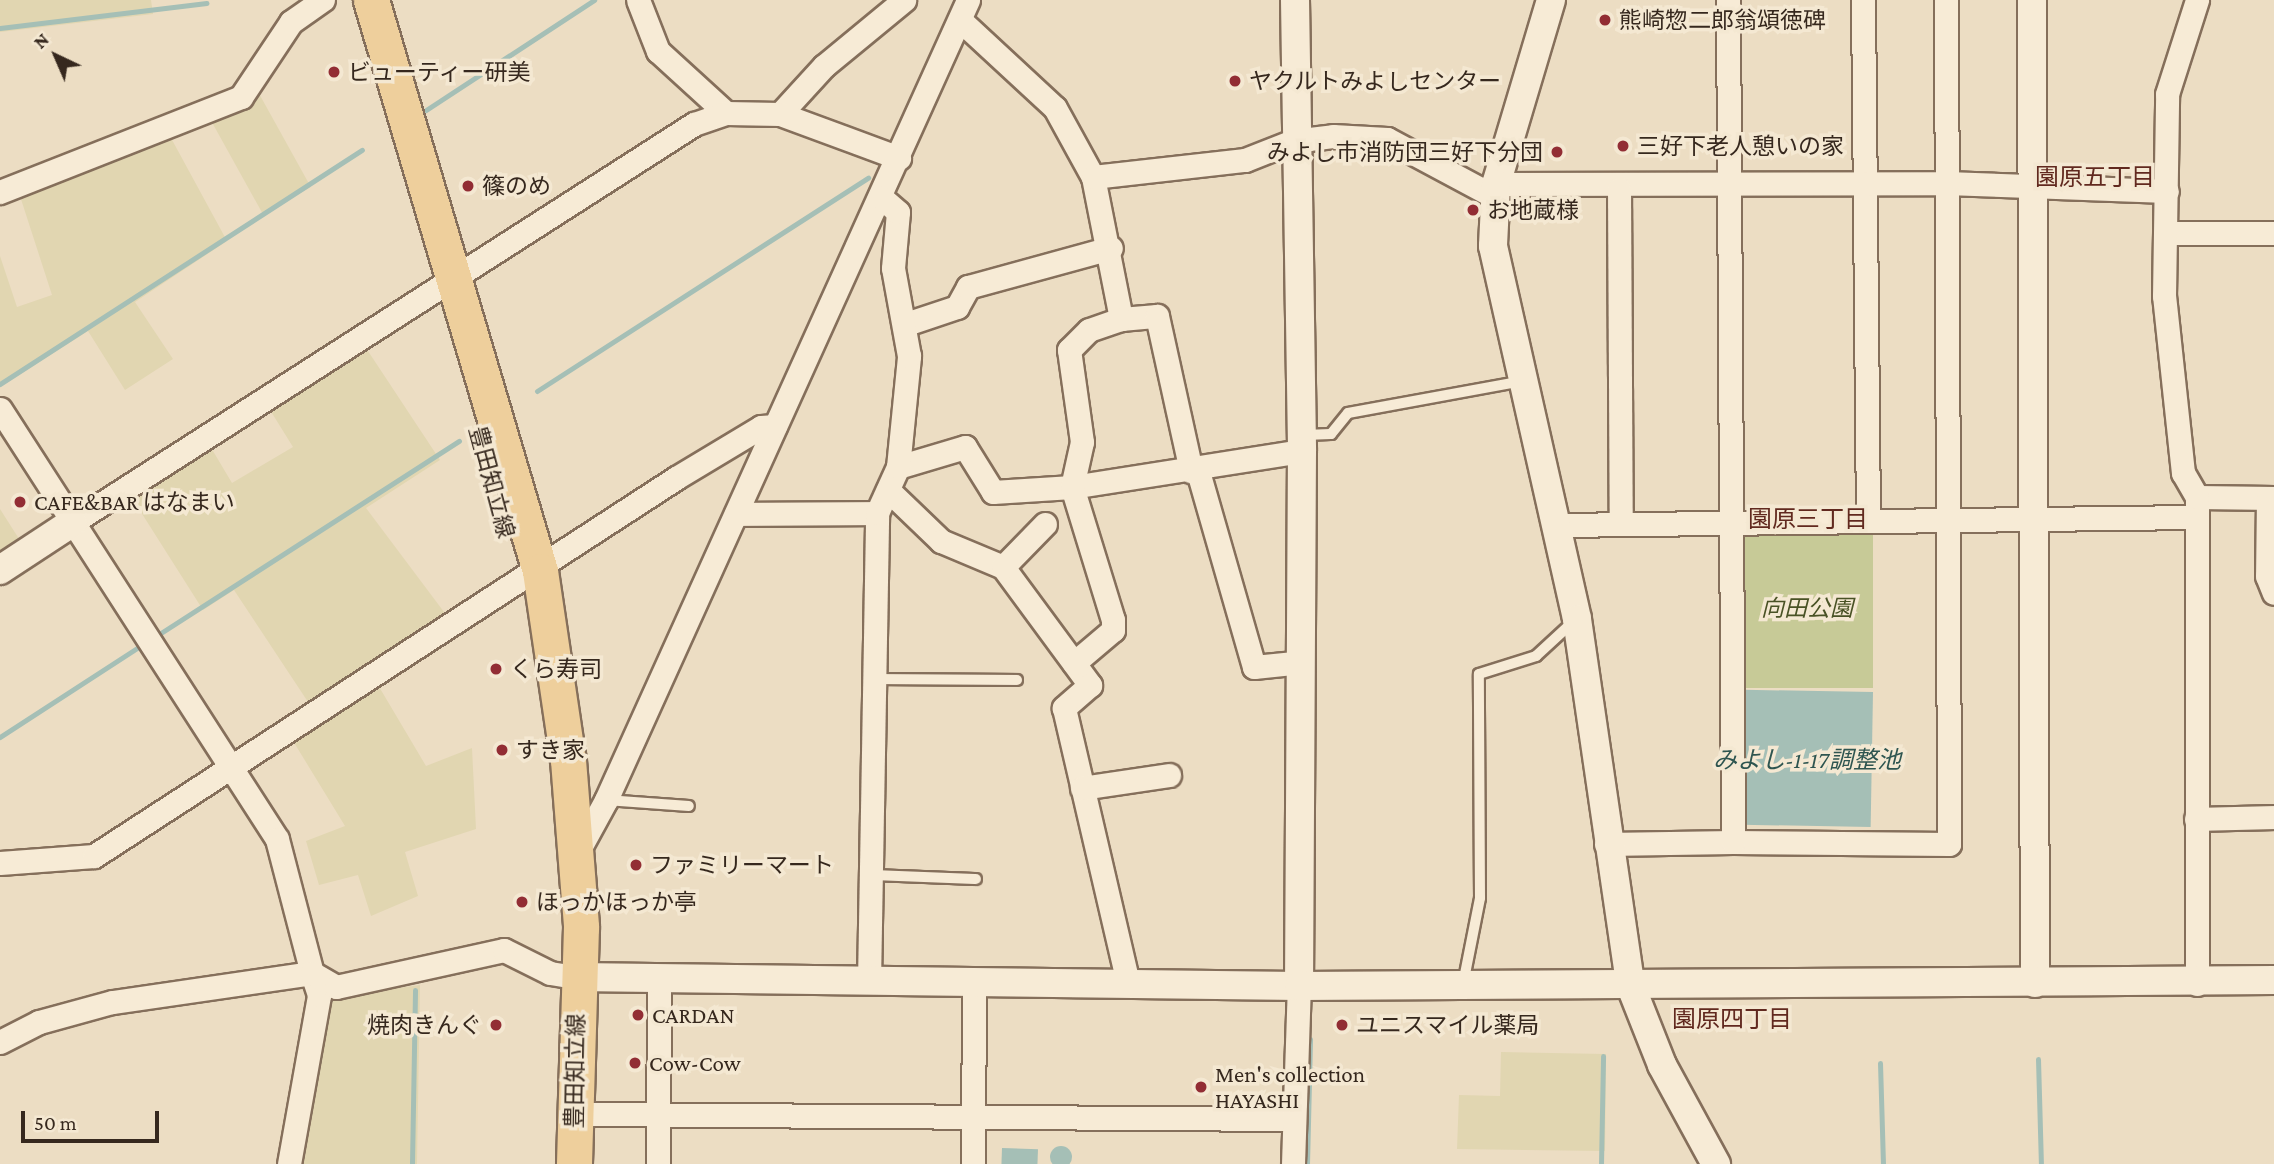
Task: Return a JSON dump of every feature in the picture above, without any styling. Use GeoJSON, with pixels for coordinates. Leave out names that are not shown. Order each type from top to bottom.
{"type":"FeatureCollection","features":[{"type":"Feature","properties":{"kind":"main road","name":"豊田知立線"},"geometry":{"type":"LineString","coordinates":[[349,0],[447,284]]}},
{"type":"Feature","properties":{"kind":"main road","name":"豊田知立線"},"geometry":{"type":"LineString","coordinates":[[371,0],[447,284],[530,577],[576,855],[574,1164]]}},
{"type":"Feature","properties":{"kind":"main road","name":"豊田知立線"},"geometry":{"type":"LineString","coordinates":[[530,577],[576,977]]}},
{"type":"Feature","properties":{"kind":"street"},"geometry":{"type":"LineString","coordinates":[[0,192],[241,97],[291,22],[323,0]]}},
{"type":"Feature","properties":{"kind":"street"},"geometry":{"type":"LineString","coordinates":[[638,0],[658,51],[726,113]]}},
{"type":"Feature","properties":{"kind":"street"},"geometry":{"type":"LineString","coordinates":[[780,114],[824,66],[904,0]]}},
{"type":"Feature","properties":{"kind":"street"},"geometry":{"type":"LineString","coordinates":[[1293,1164],[1299,986],[1302,662],[1302,443],[1293,141],[1295,0]]}},
{"type":"Feature","properties":{"kind":"street"},"geometry":{"type":"LineString","coordinates":[[1551,0],[1495,191],[1493,246],[1522,381],[1558,525],[1577,619],[1606,844],[1630,984],[1662,1065],[1716,1164]]}},
{"type":"Feature","properties":{"kind":"street"},"geometry":{"type":"LineString","coordinates":[[1728,0],[1733,842]]}},
{"type":"Feature","properties":{"kind":"street"},"geometry":{"type":"LineString","coordinates":[[1863,0],[1868,520]]}},
{"type":"Feature","properties":{"kind":"street"},"geometry":{"type":"LineString","coordinates":[[1606,844],[1949,844],[1946,0]]}},
{"type":"Feature","properties":{"kind":"street"},"geometry":{"type":"LineString","coordinates":[[2032,0],[2031,519],[2035,983]]}},
{"type":"Feature","properties":{"kind":"street"},"geometry":{"type":"LineString","coordinates":[[2197,0],[2167,94],[2164,296],[2183,472],[2196,507],[2197,984]]}},
{"type":"Feature","properties":{"kind":"street"},"geometry":{"type":"LineString","coordinates":[[576,855],[606,800],[964,10],[1055,108],[1093,177],[1111,248],[1122,319]]}},
{"type":"Feature","properties":{"kind":"street"},"geometry":{"type":"LineString","coordinates":[[0,570],[447,284],[657,145],[726,113],[780,114],[899,158]]}},
{"type":"Feature","properties":{"kind":"street"},"geometry":{"type":"LineString","coordinates":[[1093,177],[1245,160],[1293,141],[1387,139],[1495,191],[1946,183],[2167,191]]}},
{"type":"Feature","properties":{"kind":"street"},"geometry":{"type":"LineString","coordinates":[[1619,188],[1620,520]]}},
{"type":"Feature","properties":{"kind":"street"},"geometry":{"type":"LineString","coordinates":[[869,982],[877,513],[898,467],[908,412],[906,324],[893,268],[898,212],[881,197]]}},
{"type":"Feature","properties":{"kind":"street"},"geometry":{"type":"LineString","coordinates":[[2166,233],[2274,233]]}},
{"type":"Feature","properties":{"kind":"street"},"geometry":{"type":"LineString","coordinates":[[906,324],[957,307],[968,287],[1111,248]]}},
{"type":"Feature","properties":{"kind":"street"},"geometry":{"type":"LineString","coordinates":[[1074,663],[1113,630],[1113,620],[1073,487],[1082,442],[1069,350],[1088,330],[1122,319],[1157,316],[1194,470],[1254,667],[1302,662]]}},
{"type":"Feature","properties":{"kind":"street"},"geometry":{"type":"LineString","coordinates":[[0,410],[277,839],[319,995],[289,1164]]}},
{"type":"Feature","properties":{"kind":"street"},"geometry":{"type":"LineString","coordinates":[[0,863],[94,856],[530,577],[676,478],[761,427],[775,426]]}},
{"type":"Feature","properties":{"kind":"street"},"geometry":{"type":"LineString","coordinates":[[898,467],[965,447],[993,492],[1073,487],[1194,470],[1302,443]]}},
{"type":"Feature","properties":{"kind":"street"},"geometry":{"type":"LineString","coordinates":[[888,490],[941,541],[1003,567],[1090,685],[1064,708],[1128,983]]}},
{"type":"Feature","properties":{"kind":"street"},"geometry":{"type":"LineString","coordinates":[[1558,525],[1620,520],[1731,522],[2031,519],[2196,507],[2271,498],[2267,576],[2274,593]]}},
{"type":"Feature","properties":{"kind":"street"},"geometry":{"type":"LineString","coordinates":[[736,514],[877,513]]}},
{"type":"Feature","properties":{"kind":"street"},"geometry":{"type":"LineString","coordinates":[[1003,567],[1045,524]]}},
{"type":"Feature","properties":{"kind":"street"},"geometry":{"type":"LineString","coordinates":[[1082,788],[1169,775]]}},
{"type":"Feature","properties":{"kind":"street"},"geometry":{"type":"LineString","coordinates":[[2196,819],[2274,817]]}},
{"type":"Feature","properties":{"kind":"street"},"geometry":{"type":"LineString","coordinates":[[0,1042],[38,1022],[116,1001],[312,973],[336,987],[504,950],[550,973],[659,981],[1299,986],[2197,984],[2274,980]]}},
{"type":"Feature","properties":{"kind":"street"},"geometry":{"type":"LineString","coordinates":[[658,1164],[659,981]]}},
{"type":"Feature","properties":{"kind":"street"},"geometry":{"type":"LineString","coordinates":[[973,1164],[974,982]]}},
{"type":"Feature","properties":{"kind":"street"},"geometry":{"type":"LineString","coordinates":[[575,1114],[974,1119],[1293,1119]]}},
{"type":"Feature","properties":{"kind":"lane"},"geometry":{"type":"LineString","coordinates":[[1302,443],[1331,434],[1348,413],[1522,381]]}},
{"type":"Feature","properties":{"kind":"lane"},"geometry":{"type":"LineString","coordinates":[[1463,984],[1480,898],[1479,674],[1536,656],[1577,619]]}},
{"type":"Feature","properties":{"kind":"lane"},"geometry":{"type":"LineString","coordinates":[[876,679],[1017,680]]}},
{"type":"Feature","properties":{"kind":"lane"},"geometry":{"type":"LineString","coordinates":[[606,800],[688,806]]}},
{"type":"Feature","properties":{"kind":"lane"},"geometry":{"type":"LineString","coordinates":[[872,875],[976,879]]}},
{"type":"Feature","properties":{"kind":"shaded area"},"geometry":{"type":"Polygon","coordinates":[[[0,0],[151,0],[153,14],[0,32],[0,0]]]}},
{"type":"Feature","properties":{"kind":"shaded area"},"geometry":{"type":"Polygon","coordinates":[[[257,90],[311,187],[263,214],[209,117],[257,90]]]}},
{"type":"Feature","properties":{"kind":"shaded area"},"geometry":{"type":"Polygon","coordinates":[[[160,138],[171,138],[227,241],[135,302],[173,359],[125,390],[88,331],[0,387],[0,256],[17,307],[52,295],[19,193],[160,138]]]}},
{"type":"Feature","properties":{"kind":"shaded area"},"geometry":{"type":"Polygon","coordinates":[[[366,348],[440,460],[366,508],[450,620],[312,708],[234,590],[203,610],[132,498],[210,446],[232,483],[293,447],[270,410],[366,348]]]}},
{"type":"Feature","properties":{"kind":"shaded area"},"geometry":{"type":"Polygon","coordinates":[[[0,509],[21,542],[0,555],[0,509]]]}},
{"type":"Feature","properties":{"kind":"shaded area"},"geometry":{"type":"Polygon","coordinates":[[[375,680],[426,766],[472,748],[476,829],[405,852],[418,896],[371,916],[358,875],[319,885],[306,841],[345,826],[290,736],[375,680]]]}},
{"type":"Feature","properties":{"kind":"shaded area"},"geometry":{"type":"Polygon","coordinates":[[[420,985],[417,1164],[296,1164],[327,998],[420,985]]]}},
{"type":"Feature","properties":{"kind":"shaded area"},"geometry":{"type":"Polygon","coordinates":[[[1501,1052],[1606,1054],[1605,1151],[1457,1149],[1459,1095],[1500,1096],[1501,1052]]]}},
{"type":"Feature","properties":{"kind":"green space","name":"向田公園"},"geometry":{"type":"Polygon","coordinates":[[[1741,532],[1873,532],[1873,688],[1741,688],[1741,532]]]}},
{"type":"Feature","properties":{"kind":"water","name":"みよし-1-17調整池"},"geometry":{"type":"Polygon","coordinates":[[[1744,690],[1873,692],[1871,827],[1742,825],[1744,690]]]}},
{"type":"Feature","properties":{"kind":"water"},"geometry":{"type":"Polygon","coordinates":[[[1061,1146],[1069,1149],[1072,1157],[1069,1165],[1061,1168],[1053,1165],[1050,1157],[1053,1149],[1061,1146]]]}},
{"type":"Feature","properties":{"kind":"water"},"geometry":{"type":"Polygon","coordinates":[[[1002,1148],[1038,1149],[1037,1164],[1001,1164],[1002,1148]]]}},
{"type":"Feature","properties":{"kind":"waterway"},"geometry":{"type":"LineString","coordinates":[[426,110],[594,0]]}},
{"type":"Feature","properties":{"kind":"waterway"},"geometry":{"type":"LineString","coordinates":[[0,28],[206,3]]}},
{"type":"Feature","properties":{"kind":"waterway"},"geometry":{"type":"LineString","coordinates":[[0,384],[362,150]]}},
{"type":"Feature","properties":{"kind":"waterway"},"geometry":{"type":"LineString","coordinates":[[537,391],[868,178]]}},
{"type":"Feature","properties":{"kind":"waterway"},"geometry":{"type":"LineString","coordinates":[[153,638],[459,441]]}},
{"type":"Feature","properties":{"kind":"waterway"},"geometry":{"type":"LineString","coordinates":[[0,737],[145,643]]}},
{"type":"Feature","properties":{"kind":"waterway"},"geometry":{"type":"LineString","coordinates":[[412,1164],[415,990]]}},
{"type":"Feature","properties":{"kind":"waterway"},"geometry":{"type":"LineString","coordinates":[[1307,1164],[1310,1039]]}},
{"type":"Feature","properties":{"kind":"waterway"},"geometry":{"type":"LineString","coordinates":[[1601,1164],[1603,1056]]}},
{"type":"Feature","properties":{"kind":"waterway"},"geometry":{"type":"LineString","coordinates":[[2038,1059],[2041,1164]]}},
{"type":"Feature","properties":{"kind":"waterway"},"geometry":{"type":"LineString","coordinates":[[1880,1063],[1883,1164]]}},
{"type":"Feature","properties":{"kind":"place","name":"熊崎惣二郎翁頌徳碑"},"geometry":{"type":"Point","coordinates":[1605,20]}},
{"type":"Feature","properties":{"kind":"place","name":"ビューティー研美"},"geometry":{"type":"Point","coordinates":[334,72]}},
{"type":"Feature","properties":{"kind":"place","name":"ヤクルトみよしセンター"},"geometry":{"type":"Point","coordinates":[1235,81]}},
{"type":"Feature","properties":{"kind":"place","name":"三好下老人憩いの家"},"geometry":{"type":"Point","coordinates":[1623,146]}},
{"type":"Feature","properties":{"kind":"place","name":"みよし市消防団三好下分団"},"geometry":{"type":"Point","coordinates":[1557,152]}},
{"type":"Feature","properties":{"kind":"place","name":"篠のめ"},"geometry":{"type":"Point","coordinates":[468,186]}},
{"type":"Feature","properties":{"kind":"place","name":"お地蔵様"},"geometry":{"type":"Point","coordinates":[1473,210]}},
{"type":"Feature","properties":{"kind":"place","name":"CAFE&BAR はなまい"},"geometry":{"type":"Point","coordinates":[20,502]}},
{"type":"Feature","properties":{"kind":"place","name":"くら寿司"},"geometry":{"type":"Point","coordinates":[496,669]}},
{"type":"Feature","properties":{"kind":"place","name":"すき家"},"geometry":{"type":"Point","coordinates":[502,750]}},
{"type":"Feature","properties":{"kind":"place","name":"ファミリーマート"},"geometry":{"type":"Point","coordinates":[636,865]}},
{"type":"Feature","properties":{"kind":"place","name":"ほっかほっか亭"},"geometry":{"type":"Point","coordinates":[522,902]}},
{"type":"Feature","properties":{"kind":"place","name":"CARDAN"},"geometry":{"type":"Point","coordinates":[638,1015]}},
{"type":"Feature","properties":{"kind":"place","name":"焼肉きんぐ"},"geometry":{"type":"Point","coordinates":[496,1025]}},
{"type":"Feature","properties":{"kind":"place","name":"ユニスマイル薬局"},"geometry":{"type":"Point","coordinates":[1342,1025]}},
{"type":"Feature","properties":{"kind":"place","name":"Cow-Cow"},"geometry":{"type":"Point","coordinates":[635,1063]}},
{"type":"Feature","properties":{"kind":"place","name":"Men's collection HAYASHI"},"geometry":{"type":"Point","coordinates":[1201,1087]}},
{"type":"Feature","properties":{"kind":"district","name":"園原五丁目"},"geometry":{"type":"Point","coordinates":[2095,177]}},
{"type":"Feature","properties":{"kind":"district","name":"園原三丁目"},"geometry":{"type":"Point","coordinates":[1808,519]}},
{"type":"Feature","properties":{"kind":"district","name":"園原四丁目"},"geometry":{"type":"Point","coordinates":[1732,1019]}}]}
